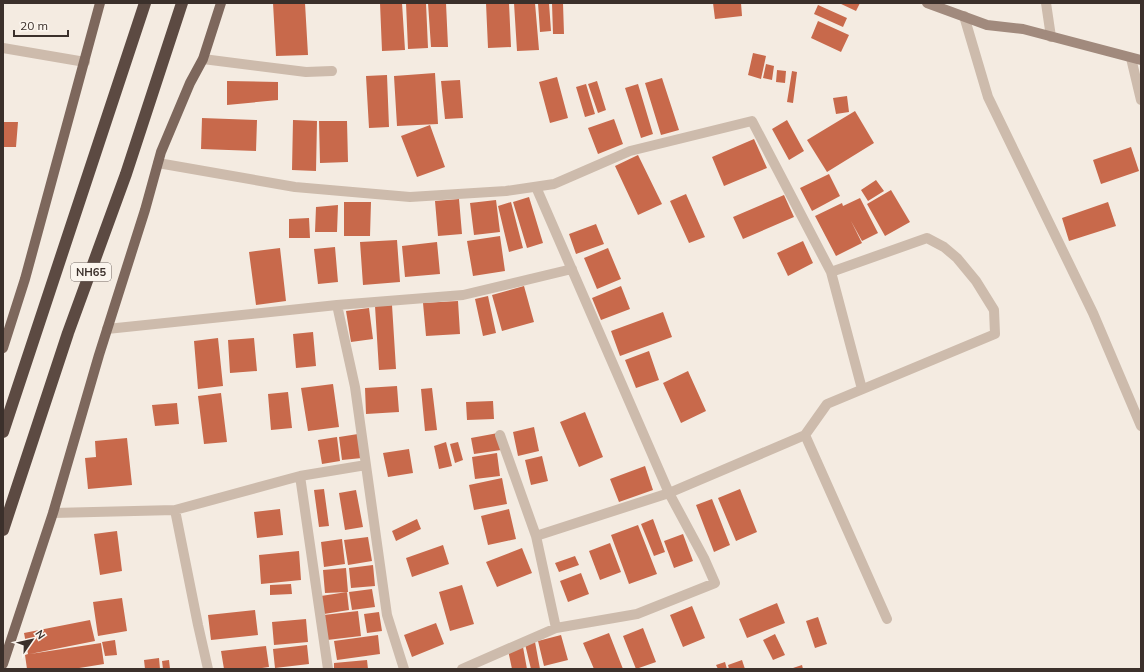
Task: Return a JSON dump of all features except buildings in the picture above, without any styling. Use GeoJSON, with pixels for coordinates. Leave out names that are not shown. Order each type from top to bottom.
{"type":"FeatureCollection","features":[{"type":"Feature","properties":{"kind":"highway","name":"NH65"},"geometry":{"type":"LineString","coordinates":[[3,432],[145,4]]}},
{"type":"Feature","properties":{"kind":"highway","name":"NH65"},"geometry":{"type":"LineString","coordinates":[[3,530],[68,334],[126,174],[181,8]]}},
{"type":"Feature","properties":{"kind":"main road"},"geometry":{"type":"LineString","coordinates":[[3,348],[25,279],[100,3]]}},
{"type":"Feature","properties":{"kind":"main road"},"geometry":{"type":"LineString","coordinates":[[3,664],[53,513],[107,329],[145,210],[161,152],[187,90],[202,59],[221,3]]}},
{"type":"Feature","properties":{"kind":"street"},"geometry":{"type":"LineString","coordinates":[[927,3],[987,25],[1022,30],[1136,59],[1141,100]]}},
{"type":"Feature","properties":{"kind":"street"},"geometry":{"type":"LineString","coordinates":[[1046,3],[1052,37]]}},
{"type":"Feature","properties":{"kind":"street"},"geometry":{"type":"LineString","coordinates":[[964,16],[988,97],[1093,313],[1141,426]]}},
{"type":"Feature","properties":{"kind":"street"},"geometry":{"type":"LineString","coordinates":[[3,48],[85,62]]}},
{"type":"Feature","properties":{"kind":"street"},"geometry":{"type":"LineString","coordinates":[[202,59],[306,72],[332,71]]}},
{"type":"Feature","properties":{"kind":"street"},"geometry":{"type":"LineString","coordinates":[[158,163],[296,187],[410,197],[506,191],[554,184],[630,151],[752,121],[831,272],[862,389]]}},
{"type":"Feature","properties":{"kind":"street"},"geometry":{"type":"LineString","coordinates":[[462,669],[556,628],[637,614],[715,583],[704,558],[669,493],[536,187]]}},
{"type":"Feature","properties":{"kind":"street"},"geometry":{"type":"LineString","coordinates":[[536,536],[669,493],[805,435],[826,404],[995,334],[994,310],[976,281],[957,258],[944,247],[927,238],[831,272]]}},
{"type":"Feature","properties":{"kind":"street"},"geometry":{"type":"LineString","coordinates":[[107,329],[337,305],[463,295],[572,269]]}},
{"type":"Feature","properties":{"kind":"street"},"geometry":{"type":"LineString","coordinates":[[337,305],[355,387],[386,615],[404,669]]}},
{"type":"Feature","properties":{"kind":"street"},"geometry":{"type":"LineString","coordinates":[[500,435],[536,536],[556,628]]}},
{"type":"Feature","properties":{"kind":"street"},"geometry":{"type":"LineString","coordinates":[[805,435],[887,619]]}},
{"type":"Feature","properties":{"kind":"street"},"geometry":{"type":"LineString","coordinates":[[53,513],[175,510],[300,476],[366,465]]}},
{"type":"Feature","properties":{"kind":"street"},"geometry":{"type":"LineString","coordinates":[[300,476],[328,669]]}},
{"type":"Feature","properties":{"kind":"street"},"geometry":{"type":"LineString","coordinates":[[175,510],[208,669]]}}]}
